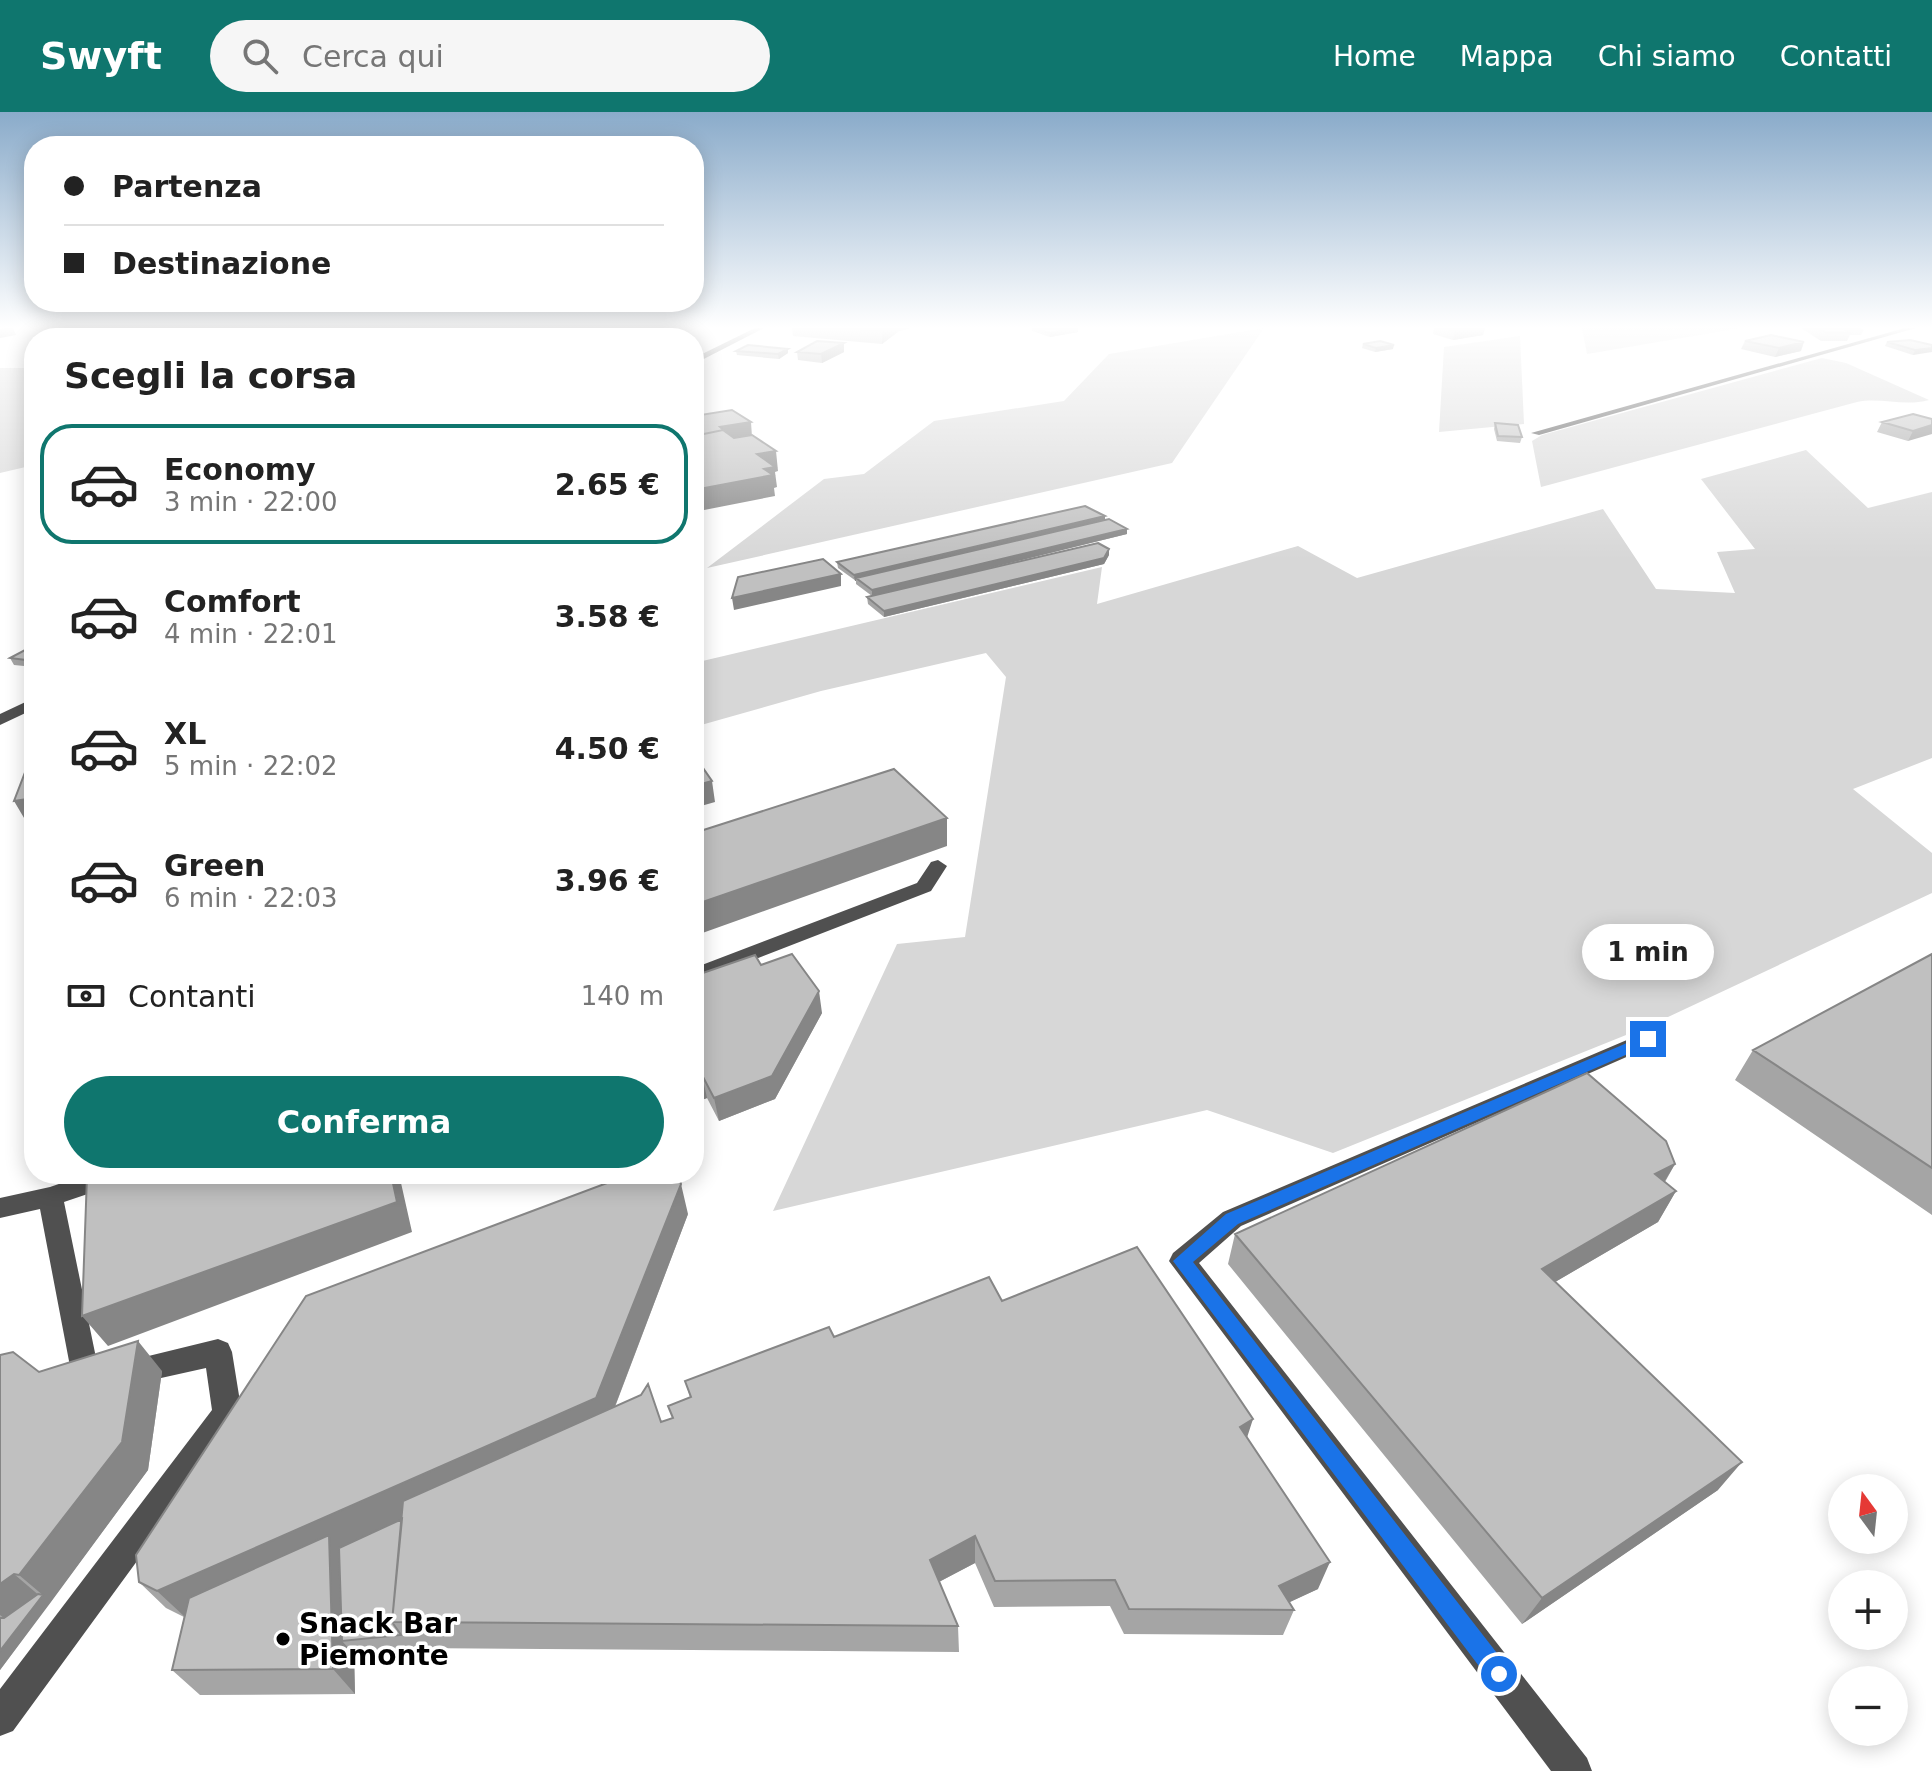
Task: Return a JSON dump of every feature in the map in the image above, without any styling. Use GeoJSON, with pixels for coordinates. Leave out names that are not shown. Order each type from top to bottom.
{"type":"FeatureCollection","features":[{"type":"Feature","properties":{"kind":"street"},"geometry":{"type":"LineString","coordinates":[[1536,433],[1635,405]]}},
{"type":"Feature","properties":{"kind":"street"},"geometry":{"type":"LineString","coordinates":[[0,720],[24,708]]}},
{"type":"Feature","properties":{"kind":"street"},"geometry":{"type":"LineString","coordinates":[[704,972],[924,887],[938,866]]}},
{"type":"Feature","properties":{"kind":"street"},"geometry":{"type":"LineString","coordinates":[[1574,1771],[1182,1261],[1232,1219],[1648,1039]]}},
{"type":"Feature","properties":{"kind":"street"},"geometry":{"type":"LineString","coordinates":[[0,1208],[50,1197],[88,1184]]}},
{"type":"Feature","properties":{"kind":"street"},"geometry":{"type":"LineString","coordinates":[[0,1718],[227,1414],[218,1352],[86,1382],[50,1197]]}},
{"type":"Feature","properties":{"kind":"shaded area"},"geometry":{"type":"Polygon","coordinates":[[[0,405],[24,405],[24,467],[0,473],[0,405]]]}},
{"type":"Feature","properties":{"kind":"shaded area"},"geometry":{"type":"Polygon","coordinates":[[[1035,405],[1211,405],[1172,463],[707,568],[824,479],[864,474],[934,421],[1035,405]]]}},
{"type":"Feature","properties":{"kind":"shaded area"},"geometry":{"type":"Polygon","coordinates":[[[1441,405],[1523,405],[1524,424],[1439,432],[1441,405]]]}},
{"type":"Feature","properties":{"kind":"shaded area"},"geometry":{"type":"Polygon","coordinates":[[[1650,405],[1844,405],[1541,487],[1532,441],[1542,435],[1650,405]]]}},
{"type":"Feature","properties":{"kind":"shaded area"},"geometry":{"type":"Polygon","coordinates":[[[1806,450],[1868,508],[1932,492],[1932,758],[1853,789],[1932,853],[1932,893],[1651,1025],[1333,1153],[1207,1110],[773,1211],[897,944],[965,937],[1006,677],[986,653],[821,691],[704,724],[704,661],[1102,567],[1097,604],[1298,546],[1357,578],[1603,509],[1656,589],[1735,593],[1717,552],[1755,549],[1701,479],[1806,450]]]}},
{"type":"Feature","properties":{"kind":"building"},"geometry":{"type":"Polygon","coordinates":[[[732,410],[751,422],[720,427],[727,433],[723,430],[704,434],[704,414],[732,410]]]}},
{"type":"Feature","properties":{"kind":"building"},"geometry":{"type":"Polygon","coordinates":[[[1913,414],[1932,419],[1932,425],[1913,431],[1882,422],[1913,414]]]}},
{"type":"Feature","properties":{"kind":"building"},"geometry":{"type":"Polygon","coordinates":[[[1495,423],[1518,425],[1522,437],[1498,436],[1495,423]]]}},
{"type":"Feature","properties":{"kind":"building"},"geometry":{"type":"Polygon","coordinates":[[[723,430],[734,438],[752,435],[776,451],[757,454],[775,467],[764,469],[773,475],[704,488],[704,434],[723,430]]]}},
{"type":"Feature","properties":{"kind":"building"},"geometry":{"type":"Polygon","coordinates":[[[1085,506],[1105,516],[854,575],[837,562],[1085,506]]]}},
{"type":"Feature","properties":{"kind":"building"},"geometry":{"type":"Polygon","coordinates":[[[1109,519],[1127,529],[872,590],[856,578],[1109,519]]]}},
{"type":"Feature","properties":{"kind":"building"},"geometry":{"type":"Polygon","coordinates":[[[1098,543],[1109,549],[1104,558],[884,611],[867,597],[1098,543]]]}},
{"type":"Feature","properties":{"kind":"building"},"geometry":{"type":"Polygon","coordinates":[[[823,559],[841,574],[732,598],[738,577],[823,559]]]}},
{"type":"Feature","properties":{"kind":"building"},"geometry":{"type":"Polygon","coordinates":[[[24,651],[24,660],[10,658],[24,651]]]}},
{"type":"Feature","properties":{"kind":"building"},"geometry":{"type":"Polygon","coordinates":[[[704,769],[712,781],[704,783],[704,769]]]}},
{"type":"Feature","properties":{"kind":"building"},"geometry":{"type":"Polygon","coordinates":[[[894,769],[947,818],[704,902],[704,830],[894,769]]]}},
{"type":"Feature","properties":{"kind":"building"},"geometry":{"type":"Polygon","coordinates":[[[24,775],[24,800],[14,801],[24,775]]]}},
{"type":"Feature","properties":{"kind":"building"},"geometry":{"type":"Polygon","coordinates":[[[792,954],[819,991],[772,1076],[714,1098],[704,1079],[704,973],[755,955],[761,965],[792,954]]]}},
{"type":"Feature","properties":{"kind":"building"},"geometry":{"type":"Polygon","coordinates":[[[1932,954],[1932,1168],[1753,1050],[1932,954]]]}},
{"type":"Feature","properties":{"kind":"building"},"geometry":{"type":"Polygon","coordinates":[[[1587,1073],[1666,1141],[1675,1164],[1655,1174],[1676,1191],[1542,1269],[1742,1462],[1542,1598],[1235,1234],[1587,1073]]]}},
{"type":"Feature","properties":{"kind":"building"},"geometry":{"type":"Polygon","coordinates":[[[87,1184],[393,1184],[397,1202],[82,1316],[87,1184]]]}},
{"type":"Feature","properties":{"kind":"building"},"geometry":{"type":"Polygon","coordinates":[[[604,1184],[681,1184],[596,1398],[157,1591],[139,1582],[136,1555],[306,1296],[604,1184]]]}},
{"type":"Feature","properties":{"kind":"building"},"geometry":{"type":"Polygon","coordinates":[[[1137,1247],[1253,1419],[1240,1427],[1330,1562],[1279,1586],[1294,1610],[1129,1609],[1115,1580],[995,1581],[975,1536],[930,1560],[958,1626],[392,1622],[403,1501],[641,1395],[648,1384],[661,1422],[673,1418],[668,1406],[691,1397],[685,1381],[829,1327],[834,1337],[989,1277],[1002,1301],[1137,1247]]]}},
{"type":"Feature","properties":{"kind":"building"},"geometry":{"type":"Polygon","coordinates":[[[138,1341],[122,1442],[19,1575],[14,1574],[0,1584],[0,1355],[13,1352],[39,1372],[138,1341]]]}},
{"type":"Feature","properties":{"kind":"building"},"geometry":{"type":"Polygon","coordinates":[[[402,1519],[392,1622],[401,1635],[342,1641],[339,1548],[402,1519]]]}},
{"type":"Feature","properties":{"kind":"building"},"geometry":{"type":"Polygon","coordinates":[[[329,1535],[333,1669],[172,1670],[189,1598],[329,1535]]]}},
{"type":"Feature","properties":{"kind":"building"},"geometry":{"type":"Polygon","coordinates":[[[38,1594],[43,1595],[0,1651],[0,1618],[38,1594]]]}},
{"type":"Feature","properties":{"kind":"place","name":"Snack Bar Piemonte"},"geometry":{"type":"Point","coordinates":[283,1639]}},
{"type":"Feature","properties":{"kind":"route"},"geometry":{"type":"LineString","coordinates":[[1499,1674],[1182,1261],[1232,1219],[1648,1039]]}}]}
